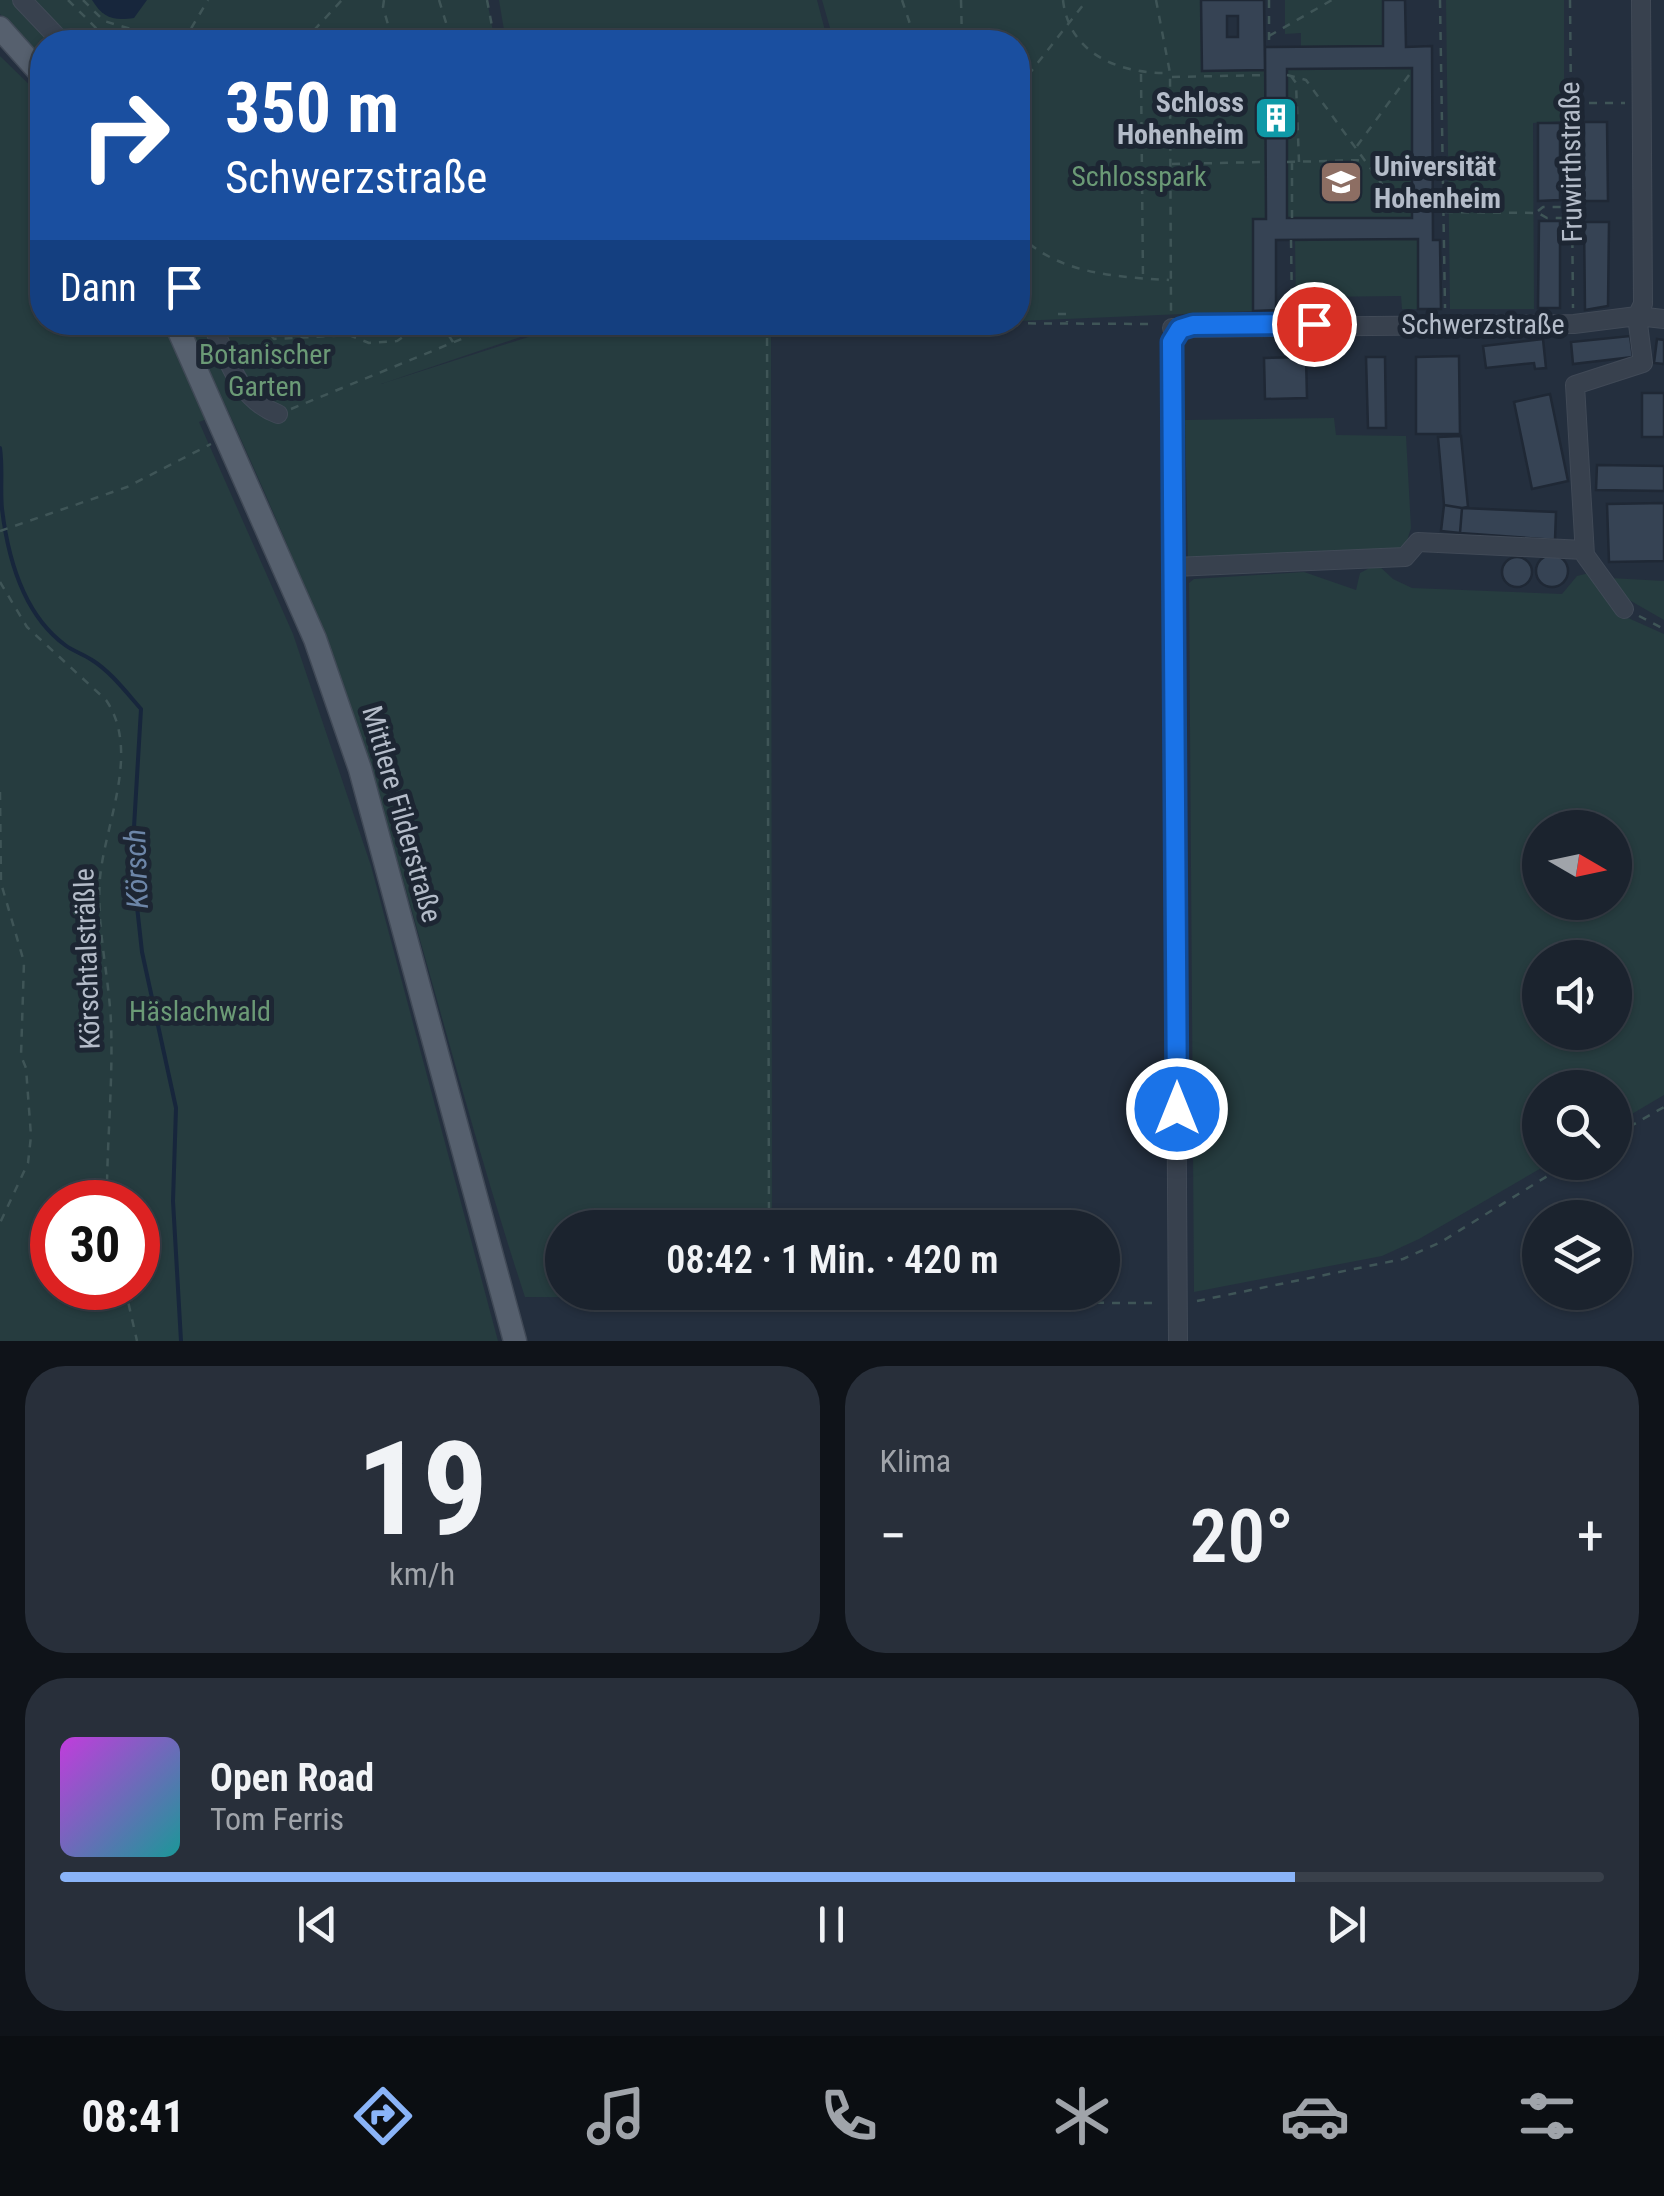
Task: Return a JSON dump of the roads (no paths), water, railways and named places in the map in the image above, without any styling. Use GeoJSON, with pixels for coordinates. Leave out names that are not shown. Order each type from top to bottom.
{"type":"FeatureCollection","features":[{"type":"Feature","properties":{"kind":"main road"},"geometry":{"type":"LineString","coordinates":[[0,28],[30,62]]}},
{"type":"Feature","properties":{"kind":"main road","name":"Mittlere Filderstraße"},"geometry":{"type":"LineString","coordinates":[[181,335],[314,640],[360,769],[515,1341]]}},
{"type":"Feature","properties":{"kind":"street"},"geometry":{"type":"LineString","coordinates":[[22,0],[51,30]]}},
{"type":"Feature","properties":{"kind":"street"},"geometry":{"type":"LineString","coordinates":[[1624,609],[1584,550],[1576,385],[1643,363],[1636,316],[1642,304],[1641,0]]}},
{"type":"Feature","properties":{"kind":"street","name":"Schwerzstraße"},"geometry":{"type":"LineString","coordinates":[[1174,567],[1172,342],[1176,328],[1574,324],[1636,316],[1664,319]]}},
{"type":"Feature","properties":{"kind":"street"},"geometry":{"type":"LineString","coordinates":[[217,335],[251,401],[278,414]]}},
{"type":"Feature","properties":{"kind":"street"},"geometry":{"type":"LineString","coordinates":[[1178,1341],[1174,567],[1405,557],[1418,542],[1584,550]]}},
{"type":"Feature","properties":{"kind":"water"},"geometry":{"type":"Polygon","coordinates":[[[92,0],[147,0],[134,18],[120,19],[100,11],[92,0]]]}},
{"type":"Feature","properties":{"kind":"waterway","name":"Körsch"},"geometry":{"type":"LineString","coordinates":[[0,448],[5,528],[13,566],[28,602],[50,632],[106,670],[141,709],[132,861],[142,952],[176,1108],[173,1201],[181,1341]]}},
{"type":"Feature","properties":{"kind":"place","name":"Schloss Hohenheim"},"geometry":{"type":"Point","coordinates":[1276,118]}},
{"type":"Feature","properties":{"kind":"place","name":"Universität Hohenheim"},"geometry":{"type":"Point","coordinates":[1341,182]}},
{"type":"Feature","properties":{"kind":"park label","name":"Schlosspark"},"geometry":{"type":"Point","coordinates":[1139,176]}},
{"type":"Feature","properties":{"kind":"park label","name":"Botanischer Garten"},"geometry":{"type":"Point","coordinates":[265,370]}},
{"type":"Feature","properties":{"kind":"park label","name":"Häslachwald"},"geometry":{"type":"Point","coordinates":[200,1011]}}]}
